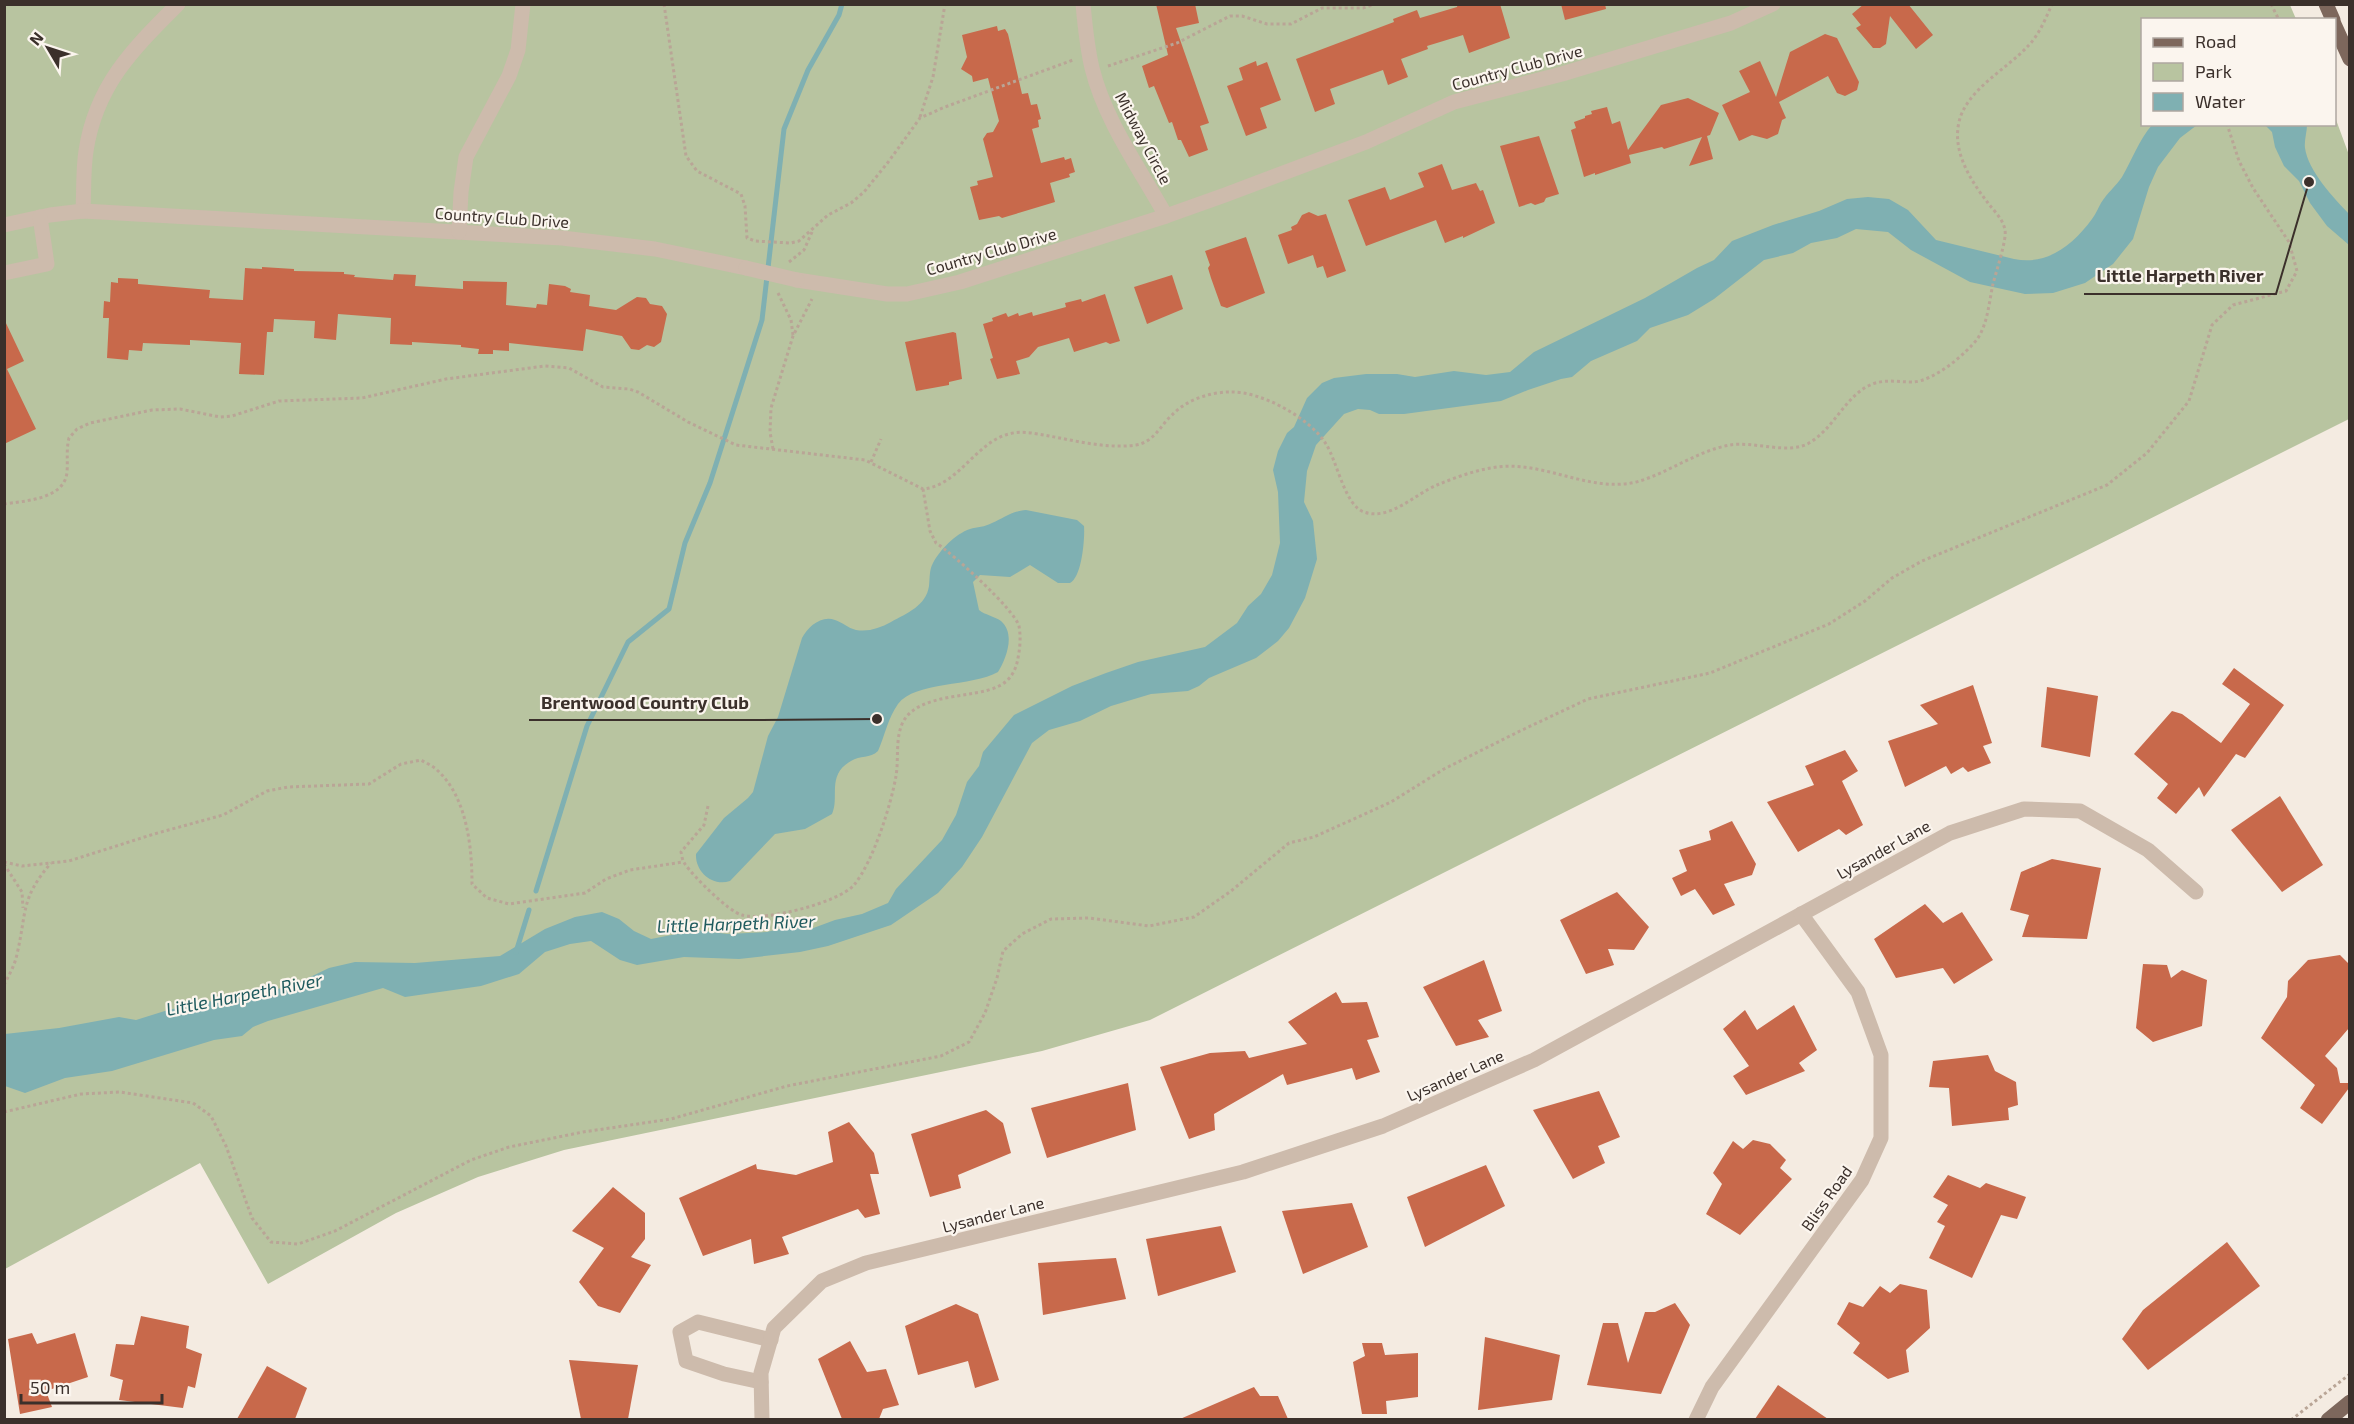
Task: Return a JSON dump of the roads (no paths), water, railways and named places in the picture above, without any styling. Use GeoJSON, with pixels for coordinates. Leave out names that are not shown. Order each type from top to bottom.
{"type":"FeatureCollection","features":[{"type":"Feature","properties":{"kind":"main road"},"geometry":{"type":"LineString","coordinates":[[2326,4],[2332,18]]}},
{"type":"Feature","properties":{"kind":"main road"},"geometry":{"type":"LineString","coordinates":[[2336,27],[2349,59]]}},
{"type":"Feature","properties":{"kind":"main road"},"geometry":{"type":"LineString","coordinates":[[2328,1419],[2349,1402]]}},
{"type":"Feature","properties":{"kind":"street"},"geometry":{"type":"LineString","coordinates":[[83,211],[86,153],[97,109],[119,66],[177,4]]}},
{"type":"Feature","properties":{"kind":"street"},"geometry":{"type":"LineString","coordinates":[[459,232],[466,157],[509,76],[518,50],[523,4]]}},
{"type":"Feature","properties":{"kind":"street","name":"Midway Circle"},"geometry":{"type":"LineString","coordinates":[[1083,4],[1086,39],[1100,92],[1115,125],[1166,216]]}},
{"type":"Feature","properties":{"kind":"street","name":"Country Club Drive"},"geometry":{"type":"LineString","coordinates":[[4,225],[83,211],[562,238],[632,245],[820,285],[887,294],[907,294],[960,282],[1166,216],[1366,142],[1454,102],[1562,74],[1690,36],[1731,23],[1773,4]]}},
{"type":"Feature","properties":{"kind":"street"},"geometry":{"type":"LineString","coordinates":[[4,273],[47,264],[40,217]]}},
{"type":"Feature","properties":{"kind":"street","name":"Lysander Lane"},"geometry":{"type":"LineString","coordinates":[[762,1419],[761,1373],[774,1328],[822,1281],[866,1263],[1243,1172],[1383,1126],[1534,1060],[1950,833],[2024,808],[2080,811],[2148,850],[2196,892]]}},
{"type":"Feature","properties":{"kind":"street","name":"Bliss Road"},"geometry":{"type":"LineString","coordinates":[[1696,1419],[1712,1387],[1862,1180],[1881,1138],[1881,1055],[1858,992],[1802,914]]}},
{"type":"Feature","properties":{"kind":"street"},"geometry":{"type":"LineString","coordinates":[[761,1383],[686,1361],[680,1332],[698,1322],[771,1340]]}},
{"type":"Feature","properties":{"kind":"water"},"geometry":{"type":"Polygon","coordinates":[[[2151,126],[2196,126],[2180,138],[2158,167],[2149,187],[2133,239],[2113,264],[2085,283],[2053,293],[2025,294],[1970,282],[1911,250],[1888,232],[1856,229],[1837,238],[1811,243],[1793,253],[1764,260],[1714,299],[1688,315],[1650,328],[1637,341],[1591,361],[1572,377],[1501,401],[1404,414],[1379,414],[1370,410],[1358,409],[1344,414],[1316,445],[1307,471],[1304,502],[1313,521],[1317,559],[1305,598],[1289,628],[1278,641],[1256,658],[1209,678],[1188,691],[1151,694],[1111,706],[1080,721],[1049,730],[1032,743],[982,837],[962,867],[938,893],[891,925],[828,946],[800,952],[739,959],[684,957],[637,965],[620,960],[591,941],[570,944],[545,952],[519,974],[481,986],[405,997],[383,988],[268,1021],[253,1027],[242,1036],[214,1040],[112,1071],[65,1078],[25,1093],[5,1086],[5,1034],[59,1028],[119,1017],[136,1020],[168,1010],[226,998],[249,999],[304,980],[329,968],[355,962],[415,963],[500,956],[545,929],[575,917],[602,912],[619,919],[634,931],[651,939],[697,930],[727,934],[767,932],[794,925],[808,930],[835,920],[862,914],[888,903],[896,889],[942,840],[956,815],[967,782],[979,766],[983,752],[1014,715],[1072,686],[1106,673],[1138,662],[1205,647],[1237,623],[1248,606],[1261,594],[1272,575],[1280,543],[1278,492],[1273,470],[1278,451],[1287,433],[1294,427],[1307,398],[1322,383],[1334,378],[1366,374],[1397,374],[1415,377],[1454,371],[1486,375],[1510,372],[1534,352],[1645,298],[1714,260],[1732,241],[1847,199],[1868,197],[1889,199],[1908,210],[1936,240],[2014,259],[2026,260],[2048,256],[2068,245],[2085,228],[2103,199],[2122,177],[2151,126]]]}},
{"type":"Feature","properties":{"kind":"water"},"geometry":{"type":"Polygon","coordinates":[[[2266,126],[2307,126],[2305,145],[2311,166],[2322,184],[2349,214],[2349,245],[2327,226],[2310,203],[2299,181],[2284,166],[2275,147],[2272,132],[2266,126]]]}},
{"type":"Feature","properties":{"kind":"water"},"geometry":{"type":"Polygon","coordinates":[[[1026,510],[1077,520],[1084,526],[1082,557],[1077,573],[1070,583],[1058,583],[1030,565],[1010,577],[980,575],[973,582],[979,610],[1001,621],[1008,633],[1006,654],[998,672],[987,677],[917,691],[906,697],[898,704],[892,715],[878,751],[851,761],[839,773],[836,779],[832,814],[805,829],[775,834],[730,881],[717,882],[706,876],[698,866],[696,854],[724,818],[753,792],[768,736],[778,717],[802,638],[808,630],[820,621],[830,619],[856,630],[870,630],[903,615],[924,599],[933,563],[954,539],[964,531],[1026,510]]]}},
{"type":"Feature","properties":{"kind":"waterway"},"geometry":{"type":"LineString","coordinates":[[536,891],[587,726],[628,642],[669,609],[685,543],[710,483],[762,320],[784,129],[808,70],[839,15],[842,4]]}},
{"type":"Feature","properties":{"kind":"waterway"},"geometry":{"type":"LineString","coordinates":[[516,952],[529,910]]}},
{"type":"Feature","properties":{"kind":"place","name":"Little Harpeth River"},"geometry":{"type":"Point","coordinates":[2309,182]}},
{"type":"Feature","properties":{"kind":"place","name":"Brentwood Country Club"},"geometry":{"type":"Point","coordinates":[877,719]}}]}
